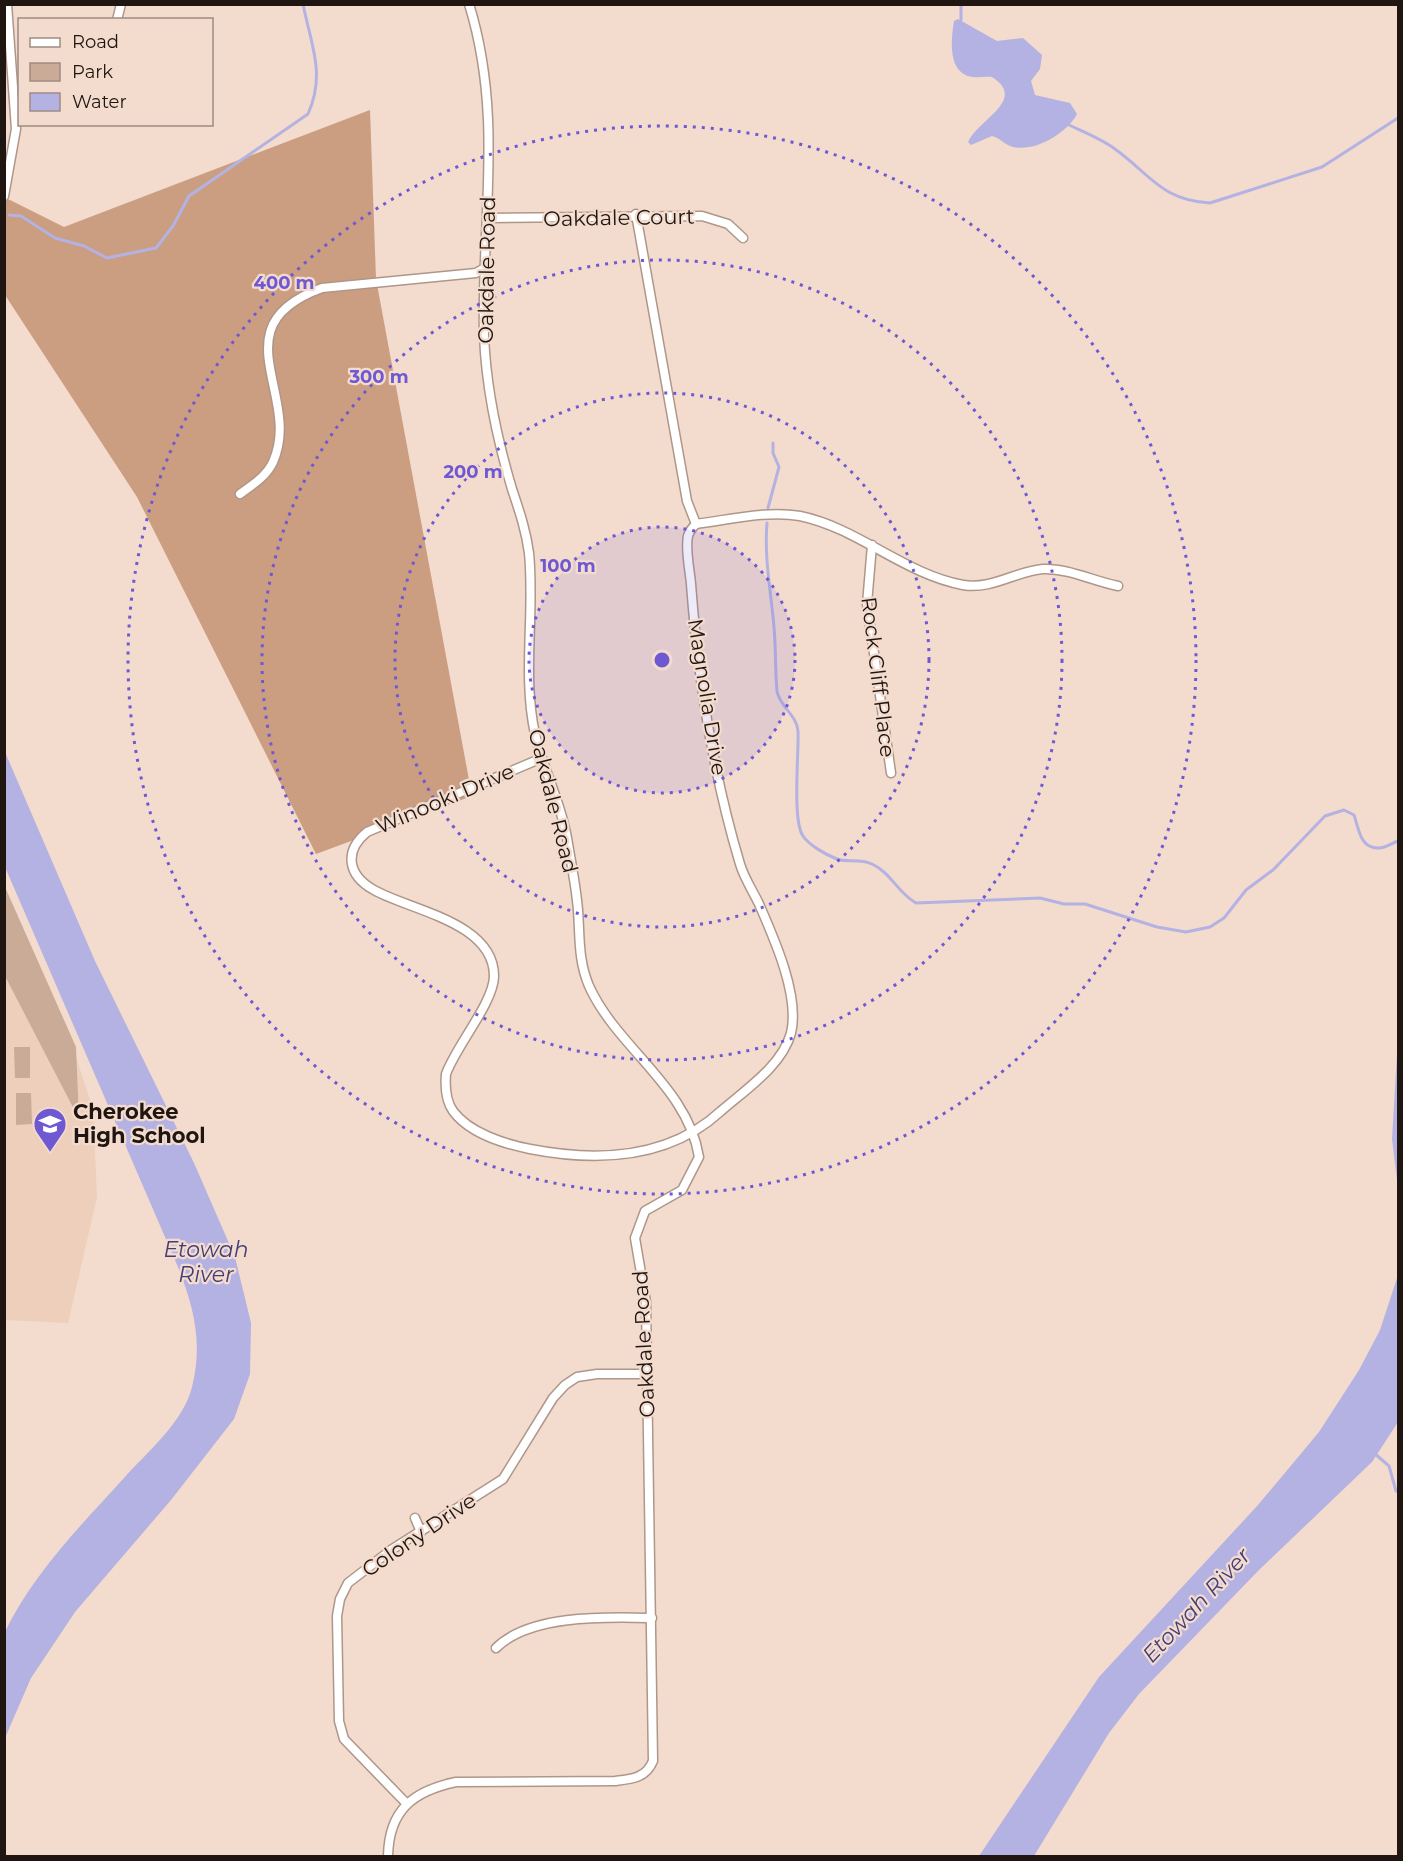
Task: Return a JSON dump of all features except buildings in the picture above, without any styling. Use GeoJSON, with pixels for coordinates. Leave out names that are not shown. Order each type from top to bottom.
{"type":"FeatureCollection","features":[{"type":"Feature","properties":{"kind":"street"},"geometry":{"type":"LineString","coordinates":[[4,196],[15,129],[7,4]]}},
{"type":"Feature","properties":{"kind":"street","name":"Oakdale Road"},"geometry":{"type":"LineString","coordinates":[[388,1857],[388,1846],[398,1813],[415,1796],[432,1787],[456,1782],[615,1781],[642,1776],[650,1769],[653,1761],[652,1618],[645,1291],[635,1238],[645,1211],[682,1190],[695,1169],[699,1157],[686,1118],[665,1087],[602,1011],[588,985],[578,948],[578,910],[566,833],[542,758],[531,710],[529,552],[524,520],[511,487],[487,384],[483,269],[489,218],[490,113],[469,4]]}},
{"type":"Feature","properties":{"kind":"street"},"geometry":{"type":"LineString","coordinates":[[636,214],[687,501],[696,524],[766,516],[798,516],[834,526],[936,577],[965,585],[996,582],[1042,569],[1081,575],[1118,586]]}},
{"type":"Feature","properties":{"kind":"street","name":"Oakdale Court"},"geometry":{"type":"LineString","coordinates":[[489,218],[636,214],[702,216],[728,224],[743,238]]}},
{"type":"Feature","properties":{"kind":"street"},"geometry":{"type":"LineString","coordinates":[[240,494],[263,477],[273,463],[277,449],[278,406],[268,360],[268,341],[276,318],[285,308],[322,288],[476,273],[483,269]]}},
{"type":"Feature","properties":{"kind":"street","name":"Magnolia Drive"},"geometry":{"type":"LineString","coordinates":[[692,1134],[713,1118],[778,1058],[790,1033],[793,1011],[786,976],[760,904],[741,867],[716,765],[694,623],[688,537],[696,524]]}},
{"type":"Feature","properties":{"kind":"street","name":"Rock Cliff Place"},"geometry":{"type":"LineString","coordinates":[[872,545],[867,604],[891,772]]}},
{"type":"Feature","properties":{"kind":"street","name":"Winooki Drive"},"geometry":{"type":"LineString","coordinates":[[542,758],[368,831],[352,849],[351,857],[356,873],[360,880],[375,891],[456,925],[480,943],[493,963],[492,987],[446,1074],[449,1102],[453,1111],[465,1122],[482,1133],[523,1148],[580,1156],[632,1155],[692,1134]]}},
{"type":"Feature","properties":{"kind":"street","name":"Colony Drive"},"geometry":{"type":"LineString","coordinates":[[407,1804],[344,1739],[339,1721],[337,1616],[340,1599],[348,1583],[391,1550],[503,1479],[522,1452],[553,1398],[565,1384],[577,1377],[597,1374],[647,1374]]}},
{"type":"Feature","properties":{"kind":"street"},"geometry":{"type":"LineString","coordinates":[[415,1518],[421,1532]]}},
{"type":"Feature","properties":{"kind":"street"},"geometry":{"type":"LineString","coordinates":[[496,1648],[507,1638],[532,1627],[600,1617],[652,1618]]}},
{"type":"Feature","properties":{"kind":"shaded area"},"geometry":{"type":"Polygon","coordinates":[[[370,110],[376,279],[472,796],[316,854],[137,497],[5,295],[4,197],[64,227],[370,110]]]}},
{"type":"Feature","properties":{"kind":"shaded area","name":"Cherokee High School"},"geometry":{"type":"Polygon","coordinates":[[[4,935],[71,1042],[93,1109],[97,1197],[68,1323],[5,1320],[4,935]]]}},
{"type":"Feature","properties":{"kind":"green space"},"geometry":{"type":"Polygon","coordinates":[[[5,887],[76,1047],[79,1119],[5,976],[5,887]]]}},
{"type":"Feature","properties":{"kind":"green space"},"geometry":{"type":"Polygon","coordinates":[[[14,1047],[30,1047],[30,1078],[15,1078],[14,1047]]]}},
{"type":"Feature","properties":{"kind":"green space"},"geometry":{"type":"Polygon","coordinates":[[[16,1093],[31,1093],[32,1124],[16,1125],[16,1093]]]}},
{"type":"Feature","properties":{"kind":"water"},"geometry":{"type":"Polygon","coordinates":[[[958,19],[997,41],[1023,38],[1042,55],[1040,69],[1031,81],[1035,95],[1070,103],[1077,114],[1066,128],[1050,140],[1031,147],[1013,147],[992,136],[971,145],[968,142],[997,110],[1005,94],[1002,85],[992,77],[973,77],[959,70],[955,63],[952,46],[954,21],[958,19]]]}},
{"type":"Feature","properties":{"kind":"water","name":"Etowah River"},"geometry":{"type":"Polygon","coordinates":[[[5,752],[95,961],[194,1163],[235,1257],[251,1323],[250,1374],[234,1419],[171,1500],[75,1612],[31,1678],[5,1738],[4,1634],[28,1592],[58,1552],[173,1425],[181,1413],[192,1387],[197,1341],[192,1311],[178,1267],[5,867],[5,752]]]}},
{"type":"Feature","properties":{"kind":"water"},"geometry":{"type":"Polygon","coordinates":[[[1398,1037],[1398,1188],[1392,1139],[1398,1037]]]}},
{"type":"Feature","properties":{"kind":"water","name":"Etowah River"},"geometry":{"type":"Polygon","coordinates":[[[1398,1275],[1398,1422],[1372,1462],[1258,1571],[1139,1694],[1109,1733],[1034,1856],[979,1856],[1099,1677],[1258,1505],[1319,1432],[1359,1370],[1380,1330],[1398,1275]]]}},
{"type":"Feature","properties":{"kind":"waterway"},"geometry":{"type":"LineString","coordinates":[[9,215],[21,216],[55,238],[84,246],[107,258],[156,248],[173,226],[189,196],[308,114],[316,86],[316,72],[313,46],[303,4]]}},
{"type":"Feature","properties":{"kind":"waterway"},"geometry":{"type":"LineString","coordinates":[[961,4],[961,20]]}},
{"type":"Feature","properties":{"kind":"waterway"},"geometry":{"type":"LineString","coordinates":[[1069,125],[1110,145],[1168,191],[1193,201],[1210,203],[1322,167],[1398,118]]}},
{"type":"Feature","properties":{"kind":"waterway"},"geometry":{"type":"LineString","coordinates":[[768,508],[779,467],[773,453],[773,443]]}},
{"type":"Feature","properties":{"kind":"waterway"},"geometry":{"type":"LineString","coordinates":[[767,523],[767,562],[774,627],[777,691],[797,725],[797,802],[803,836],[813,846],[837,859],[867,862],[879,868],[916,903],[1040,898],[1064,904],[1085,904],[1157,927],[1186,932],[1210,927],[1224,918],[1246,890],[1273,870],[1325,816],[1344,810],[1354,815],[1361,837],[1364,842],[1373,847],[1384,847],[1398,841]]}},
{"type":"Feature","properties":{"kind":"waterway"},"geometry":{"type":"LineString","coordinates":[[1374,1453],[1389,1466],[1398,1492]]}},
{"type":"Feature","properties":{"kind":"place","name":"Cherokee High School"},"geometry":{"type":"Point","coordinates":[50,1153]}}]}
